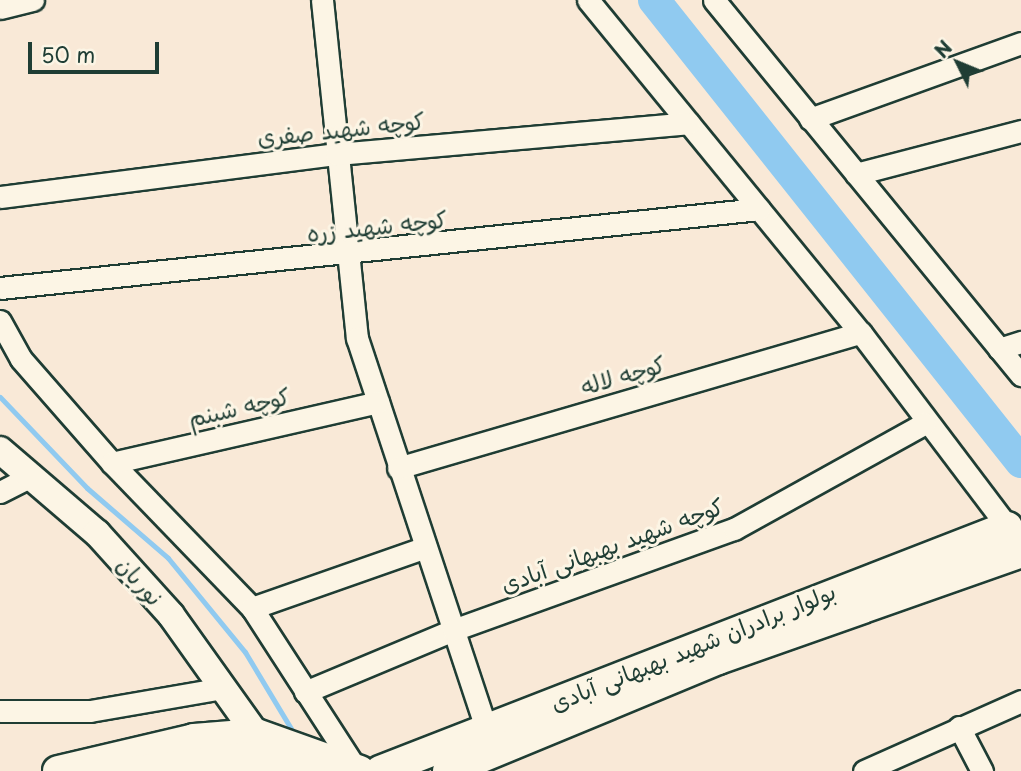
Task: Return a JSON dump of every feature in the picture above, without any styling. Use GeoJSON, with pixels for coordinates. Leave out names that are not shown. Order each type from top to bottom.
{"type":"FeatureCollection","features":[{"type":"Feature","properties":{"kind":"main road","name":"بولوار برادران شهید بهبهانی آبادی"},"geometry":{"type":"LineString","coordinates":[[310,762],[486,729],[1018,537]]}},
{"type":"Feature","properties":{"kind":"main road","name":"بولوار برادران شهید بهبهانی آبادی"},"geometry":{"type":"LineString","coordinates":[[448,771],[1018,537]]}},
{"type":"Feature","properties":{"kind":"main road"},"geometry":{"type":"LineString","coordinates":[[58,771],[194,738],[310,762]]}},
{"type":"Feature","properties":{"kind":"main road"},"geometry":{"type":"LineString","coordinates":[[138,771],[310,762]]}},
{"type":"Feature","properties":{"kind":"street"},"geometry":{"type":"LineString","coordinates":[[0,8],[33,0]]}},
{"type":"Feature","properties":{"kind":"street"},"geometry":{"type":"LineString","coordinates":[[322,0],[344,256],[358,338],[398,468],[486,729]]}},
{"type":"Feature","properties":{"kind":"street"},"geometry":{"type":"LineString","coordinates":[[588,0],[861,333],[925,423],[1018,537]]}},
{"type":"Feature","properties":{"kind":"street"},"geometry":{"type":"LineString","coordinates":[[714,0],[1021,375]]}},
{"type":"Feature","properties":{"kind":"street"},"geometry":{"type":"LineString","coordinates":[[810,119],[1021,43]]}},
{"type":"Feature","properties":{"kind":"street","name":"کوچه شهید صفری"},"geometry":{"type":"LineString","coordinates":[[0,197],[335,154],[690,123]]}},
{"type":"Feature","properties":{"kind":"street"},"geometry":{"type":"LineString","coordinates":[[856,174],[1021,131]]}},
{"type":"Feature","properties":{"kind":"street","name":"کوچه شهید زره"},"geometry":{"type":"LineString","coordinates":[[0,288],[344,256],[759,209]]}},
{"type":"Feature","properties":{"kind":"street"},"geometry":{"type":"LineString","coordinates":[[0,321],[21,359],[112,463],[252,608],[305,692],[310,762]]}},
{"type":"Feature","properties":{"kind":"street","name":"کوچه لاله"},"geometry":{"type":"LineString","coordinates":[[398,468],[861,333]]}},
{"type":"Feature","properties":{"kind":"street"},"geometry":{"type":"LineString","coordinates":[[999,349],[1021,342]]}},
{"type":"Feature","properties":{"kind":"street","name":"کوچه شبنم"},"geometry":{"type":"LineString","coordinates":[[112,463],[378,402]]}},
{"type":"Feature","properties":{"kind":"street","name":"کوچه شهید بهبهانی آبادی"},"geometry":{"type":"LineString","coordinates":[[305,692],[453,630],[734,529],[925,423]]}},
{"type":"Feature","properties":{"kind":"street","name":"نوریان"},"geometry":{"type":"LineString","coordinates":[[0,450],[28,478],[97,533],[171,615],[223,688],[310,762]]}},
{"type":"Feature","properties":{"kind":"street"},"geometry":{"type":"LineString","coordinates":[[0,492],[28,478]]}},
{"type":"Feature","properties":{"kind":"street"},"geometry":{"type":"LineString","coordinates":[[252,608],[426,547]]}},
{"type":"Feature","properties":{"kind":"street"},"geometry":{"type":"LineString","coordinates":[[0,710],[90,711],[223,688]]}},
{"type":"Feature","properties":{"kind":"street"},"geometry":{"type":"LineString","coordinates":[[864,771],[1021,701]]}},
{"type":"Feature","properties":{"kind":"street"},"geometry":{"type":"LineString","coordinates":[[959,727],[982,771]]}},
{"type":"Feature","properties":{"kind":"waterway"},"geometry":{"type":"LineString","coordinates":[[654,0],[1021,462]]}},
{"type":"Feature","properties":{"kind":"waterway"},"geometry":{"type":"LineString","coordinates":[[0,397],[87,488],[168,558],[245,652],[296,737]]}}]}
